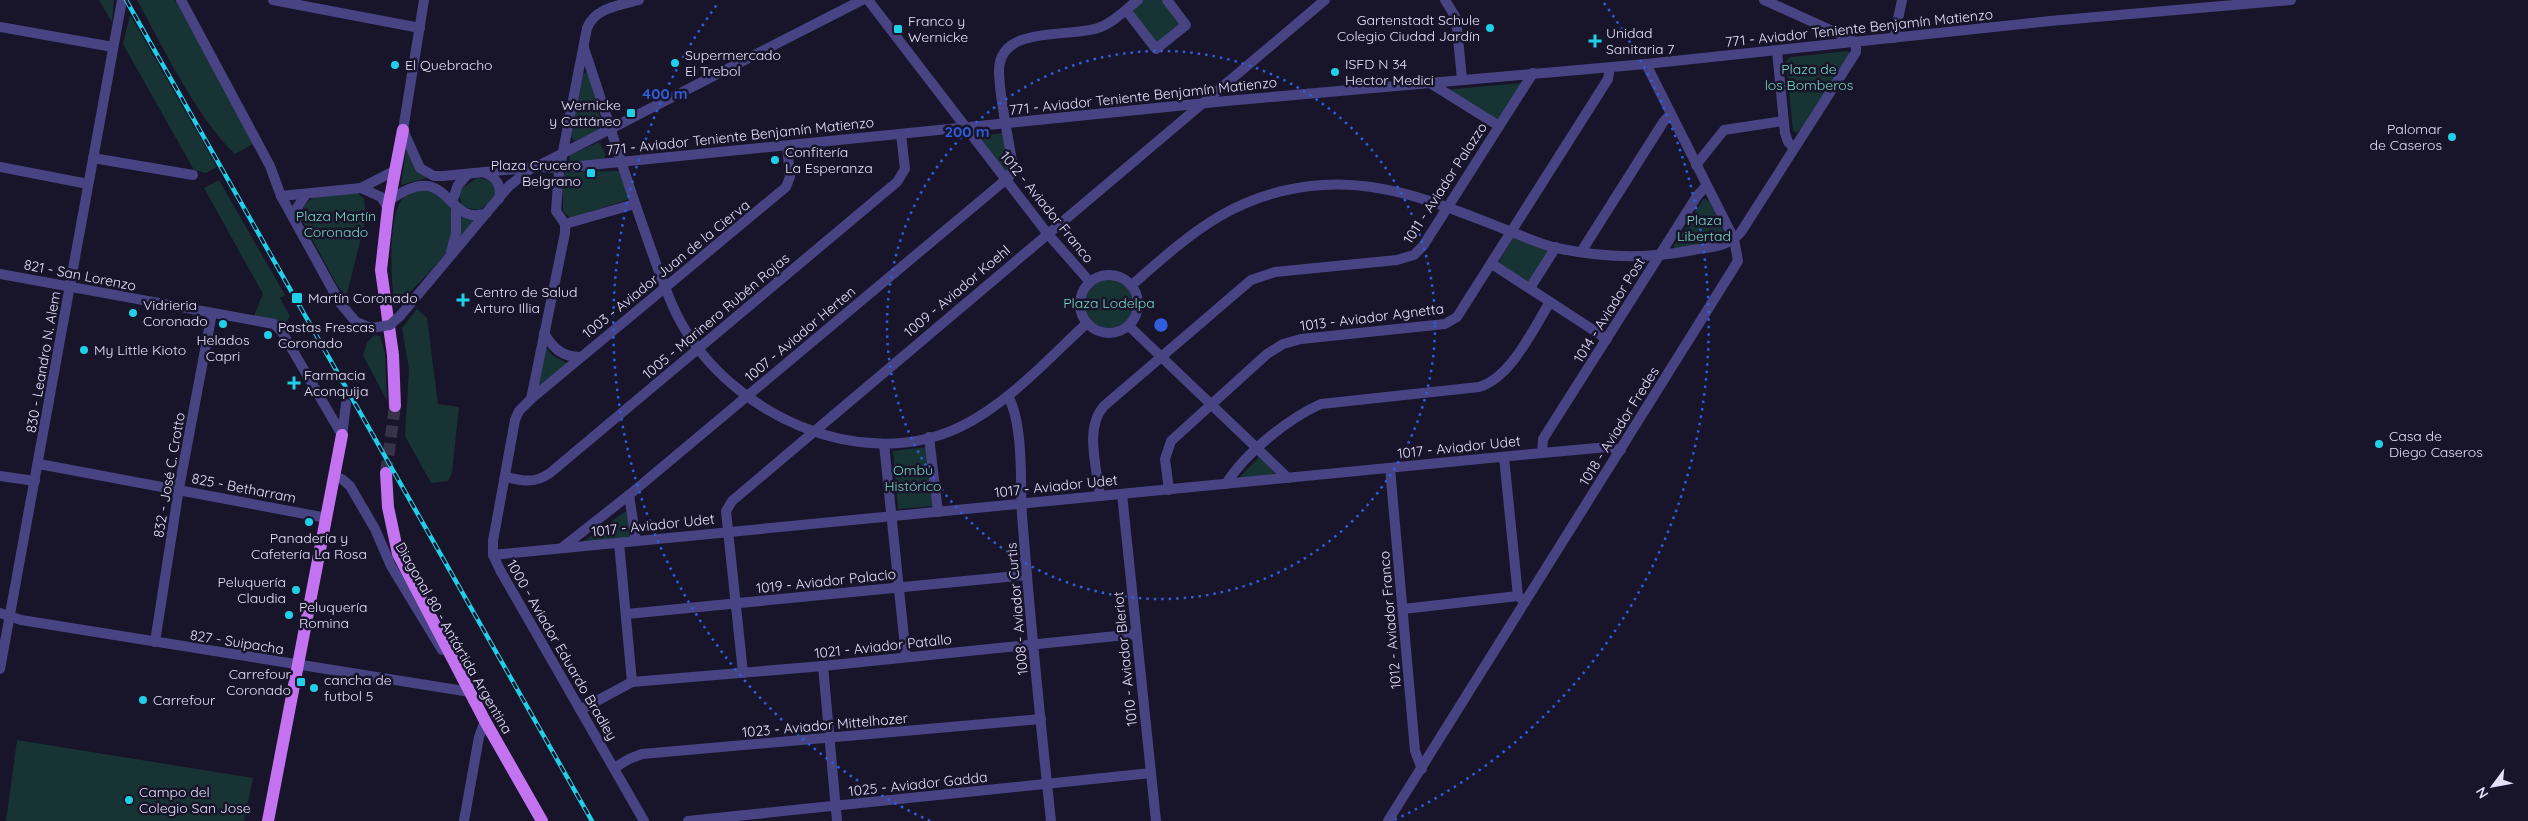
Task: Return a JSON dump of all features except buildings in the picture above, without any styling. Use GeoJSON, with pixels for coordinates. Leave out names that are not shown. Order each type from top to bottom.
{"type":"FeatureCollection","features":[{"type":"Feature","properties":{"kind":"main road"},"geometry":{"type":"LineString","coordinates":[[395,406],[393,355],[380,270],[394,171],[402,130]]}},
{"type":"Feature","properties":{"kind":"main road"},"geometry":{"type":"LineString","coordinates":[[268,821],[342,435]]}},
{"type":"Feature","properties":{"kind":"main road"},"geometry":{"type":"LineString","coordinates":[[386,473],[388,507],[398,554],[468,686]]}},
{"type":"Feature","properties":{"kind":"main road","name":"Diagonal 80 - Antártida Argentina"},"geometry":{"type":"LineString","coordinates":[[468,686],[542,821]]}},
{"type":"Feature","properties":{"kind":"street","name":"830 - Leandro N. Alem"},"geometry":{"type":"LineString","coordinates":[[0,669],[5,614],[39,464],[122,0]]}},
{"type":"Feature","properties":{"kind":"street"},"geometry":{"type":"LineString","coordinates":[[181,0],[270,166],[281,196],[348,315],[356,322],[370,328],[390,325],[400,316],[513,182],[534,168],[862,0]]}},
{"type":"Feature","properties":{"kind":"street"},"geometry":{"type":"LineString","coordinates":[[424,0],[402,130],[417,164],[425,172],[443,176],[485,173],[497,182],[500,188],[499,199]]}},
{"type":"Feature","properties":{"kind":"street"},"geometry":{"type":"LineString","coordinates":[[601,12],[609,0]]}},
{"type":"Feature","properties":{"kind":"street"},"geometry":{"type":"LineString","coordinates":[[635,204],[565,224],[556,211],[560,168],[587,28],[591,19],[601,12],[639,0]]}},
{"type":"Feature","properties":{"kind":"street","name":"1012 - Aviador Franco"},"geometry":{"type":"LineString","coordinates":[[868,0],[1047,233],[1090,282]]}},
{"type":"Feature","properties":{"kind":"street"},"geometry":{"type":"LineString","coordinates":[[1007,180],[1013,168],[999,69],[1003,53],[1011,43],[1024,38],[1078,33],[1108,24],[1138,0]]}},
{"type":"Feature","properties":{"kind":"street"},"geometry":{"type":"LineString","coordinates":[[1126,10],[1156,49],[1186,25],[1167,0]]}},
{"type":"Feature","properties":{"kind":"street","name":"1009 - Aviador Koehl"},"geometry":{"type":"LineString","coordinates":[[728,531],[726,511],[732,501],[1325,0]]}},
{"type":"Feature","properties":{"kind":"street"},"geometry":{"type":"LineString","coordinates":[[1445,0],[1456,18],[1462,79]]}},
{"type":"Feature","properties":{"kind":"street"},"geometry":{"type":"LineString","coordinates":[[1132,285],[1186,237],[1216,217],[1242,204],[1287,191],[1321,185],[1374,186],[1448,208],[1556,247],[1581,252],[1603,255],[1659,256],[1724,244],[1734,239],[1741,232],[1854,56],[1856,43],[1848,38],[1764,0]]}},
{"type":"Feature","properties":{"kind":"street"},"geometry":{"type":"LineString","coordinates":[[1894,38],[1902,0]]}},
{"type":"Feature","properties":{"kind":"street","name":"771 - Aviador Teniente Benjamín Matienzo"},"geometry":{"type":"LineString","coordinates":[[485,173],[534,168],[560,168],[620,160],[787,146],[1462,79],[1646,64],[2291,0]]}},
{"type":"Feature","properties":{"kind":"street"},"geometry":{"type":"LineString","coordinates":[[279,1],[420,28]]}},
{"type":"Feature","properties":{"kind":"street"},"geometry":{"type":"LineString","coordinates":[[0,27],[113,47]]}},
{"type":"Feature","properties":{"kind":"street"},"geometry":{"type":"LineString","coordinates":[[584,48],[635,204],[665,288],[679,320],[698,348],[747,396],[771,413],[813,431],[868,444],[884,444],[948,432],[969,422],[1008,396],[1087,323]]}},
{"type":"Feature","properties":{"kind":"street"},"geometry":{"type":"LineString","coordinates":[[1777,51],[1784,121],[1788,142],[1794,148]]}},
{"type":"Feature","properties":{"kind":"street"},"geometry":{"type":"LineString","coordinates":[[1646,64],[1670,116],[1734,239]]}},
{"type":"Feature","properties":{"kind":"street","name":"1013 - Aviador Agnetta"},"geometry":{"type":"LineString","coordinates":[[1169,490],[1165,459],[1168,446],[1182,429],[1210,404],[1268,354],[1283,344],[1452,322],[1461,312],[1492,264],[1608,79],[1610,67]]}},
{"type":"Feature","properties":{"kind":"street","name":"1011 - Aviador Palazzo"},"geometry":{"type":"LineString","coordinates":[[1100,496],[1093,434],[1095,419],[1104,406],[1241,287],[1256,278],[1276,272],[1411,257],[1423,246],[1533,73]]}},
{"type":"Feature","properties":{"kind":"street"},"geometry":{"type":"LineString","coordinates":[[1430,83],[1499,126]]}},
{"type":"Feature","properties":{"kind":"street"},"geometry":{"type":"LineString","coordinates":[[1581,252],[1664,121],[1670,116]]}},
{"type":"Feature","properties":{"kind":"street"},"geometry":{"type":"LineString","coordinates":[[1696,165],[1714,140],[1724,130],[1784,121]]}},
{"type":"Feature","properties":{"kind":"street","name":"1005 - Marinero Rubén Rojas"},"geometry":{"type":"LineString","coordinates":[[505,477],[528,482],[544,477],[902,177],[905,169],[901,134]]}},
{"type":"Feature","properties":{"kind":"street","name":"1003 - Aviador Juan de la Cierva"},"geometry":{"type":"LineString","coordinates":[[531,399],[786,187],[790,177],[787,146]]}},
{"type":"Feature","properties":{"kind":"street"},"geometry":{"type":"LineString","coordinates":[[93,158],[193,175]]}},
{"type":"Feature","properties":{"kind":"street"},"geometry":{"type":"LineString","coordinates":[[0,167],[88,184]]}},
{"type":"Feature","properties":{"kind":"street"},"geometry":{"type":"LineString","coordinates":[[281,196],[361,188],[394,171]]}},
{"type":"Feature","properties":{"kind":"street"},"geometry":{"type":"LineString","coordinates":[[447,261],[455,240],[454,205],[458,185],[468,174]]}},
{"type":"Feature","properties":{"kind":"street","name":"1007 - Aviador Herten"},"geometry":{"type":"LineString","coordinates":[[563,547],[629,495],[1007,180]]}},
{"type":"Feature","properties":{"kind":"street"},"geometry":{"type":"LineString","coordinates":[[361,188],[381,197],[389,204],[410,187],[423,185],[442,191],[454,205],[470,215],[487,213]]}},
{"type":"Feature","properties":{"kind":"street","name":"1014 - Aviador Post"},"geometry":{"type":"LineString","coordinates":[[1542,453],[1543,440],[1697,196],[1706,186]]}},
{"type":"Feature","properties":{"kind":"street"},"geometry":{"type":"LineString","coordinates":[[296,224],[297,208],[306,194]]}},
{"type":"Feature","properties":{"kind":"street","name":"1000 - Aviador Eduardo Bradley"},"geometry":{"type":"LineString","coordinates":[[565,224],[531,399],[516,415],[493,541],[493,555],[644,821]]}},
{"type":"Feature","properties":{"kind":"street","name":"1018 - Aviador Fredes"},"geometry":{"type":"LineString","coordinates":[[1388,821],[1422,768],[1521,599],[1620,450],[1736,266],[1738,257],[1734,239]]}},
{"type":"Feature","properties":{"kind":"street"},"geometry":{"type":"LineString","coordinates":[[1530,288],[1556,247]]}},
{"type":"Feature","properties":{"kind":"street"},"geometry":{"type":"LineString","coordinates":[[1492,264],[1607,338]]}},
{"type":"Feature","properties":{"kind":"street","name":"821 - San Lorenzo"},"geometry":{"type":"LineString","coordinates":[[0,274],[274,324],[282,332],[342,435]]}},
{"type":"Feature","properties":{"kind":"street"},"geometry":{"type":"LineString","coordinates":[[1116,275],[1132,285],[1138,301],[1138,310],[1129,326],[1112,333],[1103,332],[1087,323],[1080,306],[1084,288],[1090,282],[1098,277],[1116,275]]}},
{"type":"Feature","properties":{"kind":"street"},"geometry":{"type":"LineString","coordinates":[[1226,484],[1258,448],[1298,416],[1322,404],[1479,387],[1495,381],[1509,366],[1550,302]]}},
{"type":"Feature","properties":{"kind":"street","name":"832 - José C. Crotto"},"geometry":{"type":"LineString","coordinates":[[155,642],[179,488],[212,313]]}},
{"type":"Feature","properties":{"kind":"street"},"geometry":{"type":"LineString","coordinates":[[1129,326],[1288,478]]}},
{"type":"Feature","properties":{"kind":"street"},"geometry":{"type":"LineString","coordinates":[[544,333],[560,353],[571,357],[580,357]]}},
{"type":"Feature","properties":{"kind":"street","name":"1008 - Aviador Curtis"},"geometry":{"type":"LineString","coordinates":[[1008,396],[1015,410],[1027,575],[1051,821]]}},
{"type":"Feature","properties":{"kind":"street"},"geometry":{"type":"LineString","coordinates":[[342,435],[346,404]]}},
{"type":"Feature","properties":{"kind":"street"},"geometry":{"type":"LineString","coordinates":[[929,437],[938,512]]}},
{"type":"Feature","properties":{"kind":"street"},"geometry":{"type":"LineString","coordinates":[[884,444],[906,657]]}},
{"type":"Feature","properties":{"kind":"street","name":"1017 - Aviador Udet"},"geometry":{"type":"LineString","coordinates":[[493,555],[1542,453],[1608,447],[1620,450]]}},
{"type":"Feature","properties":{"kind":"street"},"geometry":{"type":"LineString","coordinates":[[1403,609],[1521,599],[1504,457]]}},
{"type":"Feature","properties":{"kind":"street","name":"825 - Betharram"},"geometry":{"type":"LineString","coordinates":[[39,464],[179,488],[326,518]]}},
{"type":"Feature","properties":{"kind":"street","name":"1012 - Aviador Franco"},"geometry":{"type":"LineString","coordinates":[[1390,468],[1415,751],[1422,768]]}},
{"type":"Feature","properties":{"kind":"street"},"geometry":{"type":"LineString","coordinates":[[0,476],[35,482]]}},
{"type":"Feature","properties":{"kind":"street","name":"Diagonal 80 - Antártida Argentina"},"geometry":{"type":"LineString","coordinates":[[335,477],[342,479],[350,486],[375,529],[400,580],[434,637],[468,686]]}},
{"type":"Feature","properties":{"kind":"street","name":"1010 - Aviador Bleriot"},"geometry":{"type":"LineString","coordinates":[[1122,494],[1156,821]]}},
{"type":"Feature","properties":{"kind":"street"},"geometry":{"type":"LineString","coordinates":[[629,495],[636,541]]}},
{"type":"Feature","properties":{"kind":"street"},"geometry":{"type":"LineString","coordinates":[[728,531],[743,673]]}},
{"type":"Feature","properties":{"kind":"street"},"geometry":{"type":"LineString","coordinates":[[580,710],[632,682],[627,614],[618,543]]}},
{"type":"Feature","properties":{"kind":"street","name":"1019 - Aviador Palacio"},"geometry":{"type":"LineString","coordinates":[[627,614],[1027,575]]}},
{"type":"Feature","properties":{"kind":"street","name":"827 - Suipacha"},"geometry":{"type":"LineString","coordinates":[[5,614],[21,620],[298,666],[468,686]]}},
{"type":"Feature","properties":{"kind":"street","name":"1021 - Aviador Patallo"},"geometry":{"type":"LineString","coordinates":[[632,682],[823,666],[1136,634]]}},
{"type":"Feature","properties":{"kind":"street"},"geometry":{"type":"LineString","coordinates":[[823,666],[838,821]]}},
{"type":"Feature","properties":{"kind":"street","name":"1023 - Aviador Mittelhozer"},"geometry":{"type":"LineString","coordinates":[[614,768],[642,754],[1041,719]]}},
{"type":"Feature","properties":{"kind":"street"},"geometry":{"type":"LineString","coordinates":[[464,821],[479,737],[485,720]]}},
{"type":"Feature","properties":{"kind":"street","name":"1025 - Aviador Gadda"},"geometry":{"type":"LineString","coordinates":[[688,821],[1151,773]]}},
{"type":"Feature","properties":{"kind":"green space"},"geometry":{"type":"Polygon","coordinates":[[[99,0],[114,0],[112,22],[99,0]]]}},
{"type":"Feature","properties":{"kind":"green space"},"geometry":{"type":"Polygon","coordinates":[[[137,0],[175,0],[255,143],[235,154],[220,138],[181,81],[137,0]]]}},
{"type":"Feature","properties":{"kind":"green space"},"geometry":{"type":"Polygon","coordinates":[[[1138,0],[1167,0],[1186,25],[1156,49],[1126,10],[1138,0]]]}},
{"type":"Feature","properties":{"kind":"green space"},"geometry":{"type":"Polygon","coordinates":[[[130,15],[217,167],[206,173],[194,170],[123,44],[130,15]]]}},
{"type":"Feature","properties":{"kind":"green space","name":"Plaza de los Bomberos"},"geometry":{"type":"Polygon","coordinates":[[[1848,51],[1850,54],[1801,129],[1796,133],[1793,131],[1786,62],[1790,57],[1848,51]]]}},
{"type":"Feature","properties":{"kind":"green space"},"geometry":{"type":"Polygon","coordinates":[[[586,72],[589,73],[603,129],[574,141],[571,136],[581,76],[586,72]]]}},
{"type":"Feature","properties":{"kind":"green space"},"geometry":{"type":"Polygon","coordinates":[[[1521,83],[1499,120],[1444,90],[1521,83]]]}},
{"type":"Feature","properties":{"kind":"green space"},"geometry":{"type":"Polygon","coordinates":[[[1003,133],[1009,167],[1006,173],[979,136],[1003,133]]]}},
{"type":"Feature","properties":{"kind":"green space"},"geometry":{"type":"Polygon","coordinates":[[[599,142],[606,155],[602,161],[571,163],[569,161],[570,155],[599,142]]]}},
{"type":"Feature","properties":{"kind":"green space"},"geometry":{"type":"Polygon","coordinates":[[[406,148],[414,165],[427,178],[401,185],[406,148]]]}},
{"type":"Feature","properties":{"kind":"green space"},"geometry":{"type":"Polygon","coordinates":[[[619,171],[630,199],[570,218],[563,211],[563,175],[567,172],[619,171]]]}},
{"type":"Feature","properties":{"kind":"green space"},"geometry":{"type":"Polygon","coordinates":[[[478,178],[487,180],[493,185],[497,191],[494,200],[479,210],[463,207],[459,195],[463,187],[478,178]]]}},
{"type":"Feature","properties":{"kind":"green space"},"geometry":{"type":"Polygon","coordinates":[[[219,180],[285,295],[280,298],[290,316],[282,329],[253,318],[263,294],[204,188],[219,180]]]}},
{"type":"Feature","properties":{"kind":"green space"},"geometry":{"type":"Polygon","coordinates":[[[424,189],[441,198],[452,211],[455,228],[453,237],[446,253],[395,308],[391,266],[395,215],[406,195],[424,189]]]}},
{"type":"Feature","properties":{"kind":"green space","name":"Plaza Martín Coronado"},"geometry":{"type":"Polygon","coordinates":[[[358,193],[364,199],[366,218],[347,294],[345,294],[338,287],[302,220],[303,210],[313,198],[330,194],[358,193]]]}},
{"type":"Feature","properties":{"kind":"green space","name":"Plaza Libertad"},"geometry":{"type":"Polygon","coordinates":[[[1704,198],[1709,201],[1725,234],[1723,238],[1677,249],[1673,247],[1704,198]]]}},
{"type":"Feature","properties":{"kind":"green space"},"geometry":{"type":"Polygon","coordinates":[[[461,217],[476,220],[460,239],[461,217]]]}},
{"type":"Feature","properties":{"kind":"green space"},"geometry":{"type":"Polygon","coordinates":[[[1515,235],[1553,248],[1529,285],[1497,265],[1515,235]]]}},
{"type":"Feature","properties":{"kind":"green space","name":"Plaza Lodelpa"},"geometry":{"type":"Polygon","coordinates":[[[1104,278],[1114,278],[1127,285],[1134,298],[1134,308],[1127,321],[1114,328],[1104,328],[1095,324],[1088,317],[1084,308],[1084,298],[1088,289],[1095,282],[1104,278]]]}},
{"type":"Feature","properties":{"kind":"green space"},"geometry":{"type":"Polygon","coordinates":[[[417,309],[427,318],[438,404],[459,407],[452,473],[448,481],[431,483],[405,436],[409,369],[402,328],[417,309]]]}},
{"type":"Feature","properties":{"kind":"green space"},"geometry":{"type":"Polygon","coordinates":[[[374,335],[380,336],[385,353],[387,401],[363,355],[367,343],[374,335]]]}},
{"type":"Feature","properties":{"kind":"green space"},"geometry":{"type":"Polygon","coordinates":[[[546,347],[552,355],[567,363],[536,390],[546,347]]]}},
{"type":"Feature","properties":{"kind":"green space","name":"Ombú Histórico"},"geometry":{"type":"Polygon","coordinates":[[[927,447],[933,506],[898,509],[893,451],[927,447]]]}},
{"type":"Feature","properties":{"kind":"green space"},"geometry":{"type":"Polygon","coordinates":[[[1261,455],[1279,473],[1236,481],[1261,455]]]}},
{"type":"Feature","properties":{"kind":"green space"},"geometry":{"type":"Polygon","coordinates":[[[626,511],[634,539],[579,545],[626,511]]]}},
{"type":"Feature","properties":{"kind":"green space","name":"Campo del Colegio San Jose"},"geometry":{"type":"Polygon","coordinates":[[[17,740],[253,778],[244,821],[6,821],[17,740]]]}},
{"type":"Feature","properties":{"kind":"tunnel"},"geometry":{"type":"LineString","coordinates":[[386,473],[395,406]]}},
{"type":"Feature","properties":{"kind":"railway"},"geometry":{"type":"LineString","coordinates":[[126,0],[592,821]]}},
{"type":"Feature","properties":{"kind":"place","name":"Gartenstadt Schule Colegio Ciudad Jardín"},"geometry":{"type":"Point","coordinates":[1490,28]}},
{"type":"Feature","properties":{"kind":"place","name":"Franco y Wernicke"},"geometry":{"type":"Point","coordinates":[898,29]}},
{"type":"Feature","properties":{"kind":"place","name":"Unidad Sanitaria 7"},"geometry":{"type":"Point","coordinates":[1595,41]}},
{"type":"Feature","properties":{"kind":"place","name":"Supermercado El Trebol"},"geometry":{"type":"Point","coordinates":[675,63]}},
{"type":"Feature","properties":{"kind":"place","name":"El Quebracho"},"geometry":{"type":"Point","coordinates":[395,65]}},
{"type":"Feature","properties":{"kind":"place","name":"ISFD N 34 Hector Medici"},"geometry":{"type":"Point","coordinates":[1335,72]}},
{"type":"Feature","properties":{"kind":"place","name":"Wernicke y Cattáneo"},"geometry":{"type":"Point","coordinates":[631,113]}},
{"type":"Feature","properties":{"kind":"place","name":"Palomar de Caseros"},"geometry":{"type":"Point","coordinates":[2452,137]}},
{"type":"Feature","properties":{"kind":"place","name":"Confitería La Esperanza"},"geometry":{"type":"Point","coordinates":[775,160]}},
{"type":"Feature","properties":{"kind":"place","name":"Plaza Crucero Belgrano"},"geometry":{"type":"Point","coordinates":[591,173]}},
{"type":"Feature","properties":{"kind":"place","name":"Martín Coronado"},"geometry":{"type":"Point","coordinates":[297,298]}},
{"type":"Feature","properties":{"kind":"place","name":"Centro de Salud Arturo Illia"},"geometry":{"type":"Point","coordinates":[463,300]}},
{"type":"Feature","properties":{"kind":"place","name":"Vidrieria Coronado"},"geometry":{"type":"Point","coordinates":[133,313]}},
{"type":"Feature","properties":{"kind":"place","name":"Helados Capri"},"geometry":{"type":"Point","coordinates":[223,324]}},
{"type":"Feature","properties":{"kind":"place","name":"Pastas Frescas Coronado"},"geometry":{"type":"Point","coordinates":[268,335]}},
{"type":"Feature","properties":{"kind":"place","name":"My Little Kioto"},"geometry":{"type":"Point","coordinates":[84,350]}},
{"type":"Feature","properties":{"kind":"place","name":"Farmacia Aconquija"},"geometry":{"type":"Point","coordinates":[294,383]}},
{"type":"Feature","properties":{"kind":"place","name":"Casa de Diego Caseros"},"geometry":{"type":"Point","coordinates":[2379,444]}},
{"type":"Feature","properties":{"kind":"place","name":"Panadería y Cafetería La Rosa"},"geometry":{"type":"Point","coordinates":[309,522]}},
{"type":"Feature","properties":{"kind":"place","name":"Peluquería Claudia"},"geometry":{"type":"Point","coordinates":[296,590]}},
{"type":"Feature","properties":{"kind":"place","name":"Peluquería Romina"},"geometry":{"type":"Point","coordinates":[289,615]}},
{"type":"Feature","properties":{"kind":"place","name":"Carrefour Coronado"},"geometry":{"type":"Point","coordinates":[301,682]}},
{"type":"Feature","properties":{"kind":"place","name":"cancha de futbol 5"},"geometry":{"type":"Point","coordinates":[314,688]}},
{"type":"Feature","properties":{"kind":"place","name":"Carrefour"},"geometry":{"type":"Point","coordinates":[143,700]}},
{"type":"Feature","properties":{"kind":"place","name":"Campo del Colegio San Jose"},"geometry":{"type":"Point","coordinates":[129,800]}}]}
